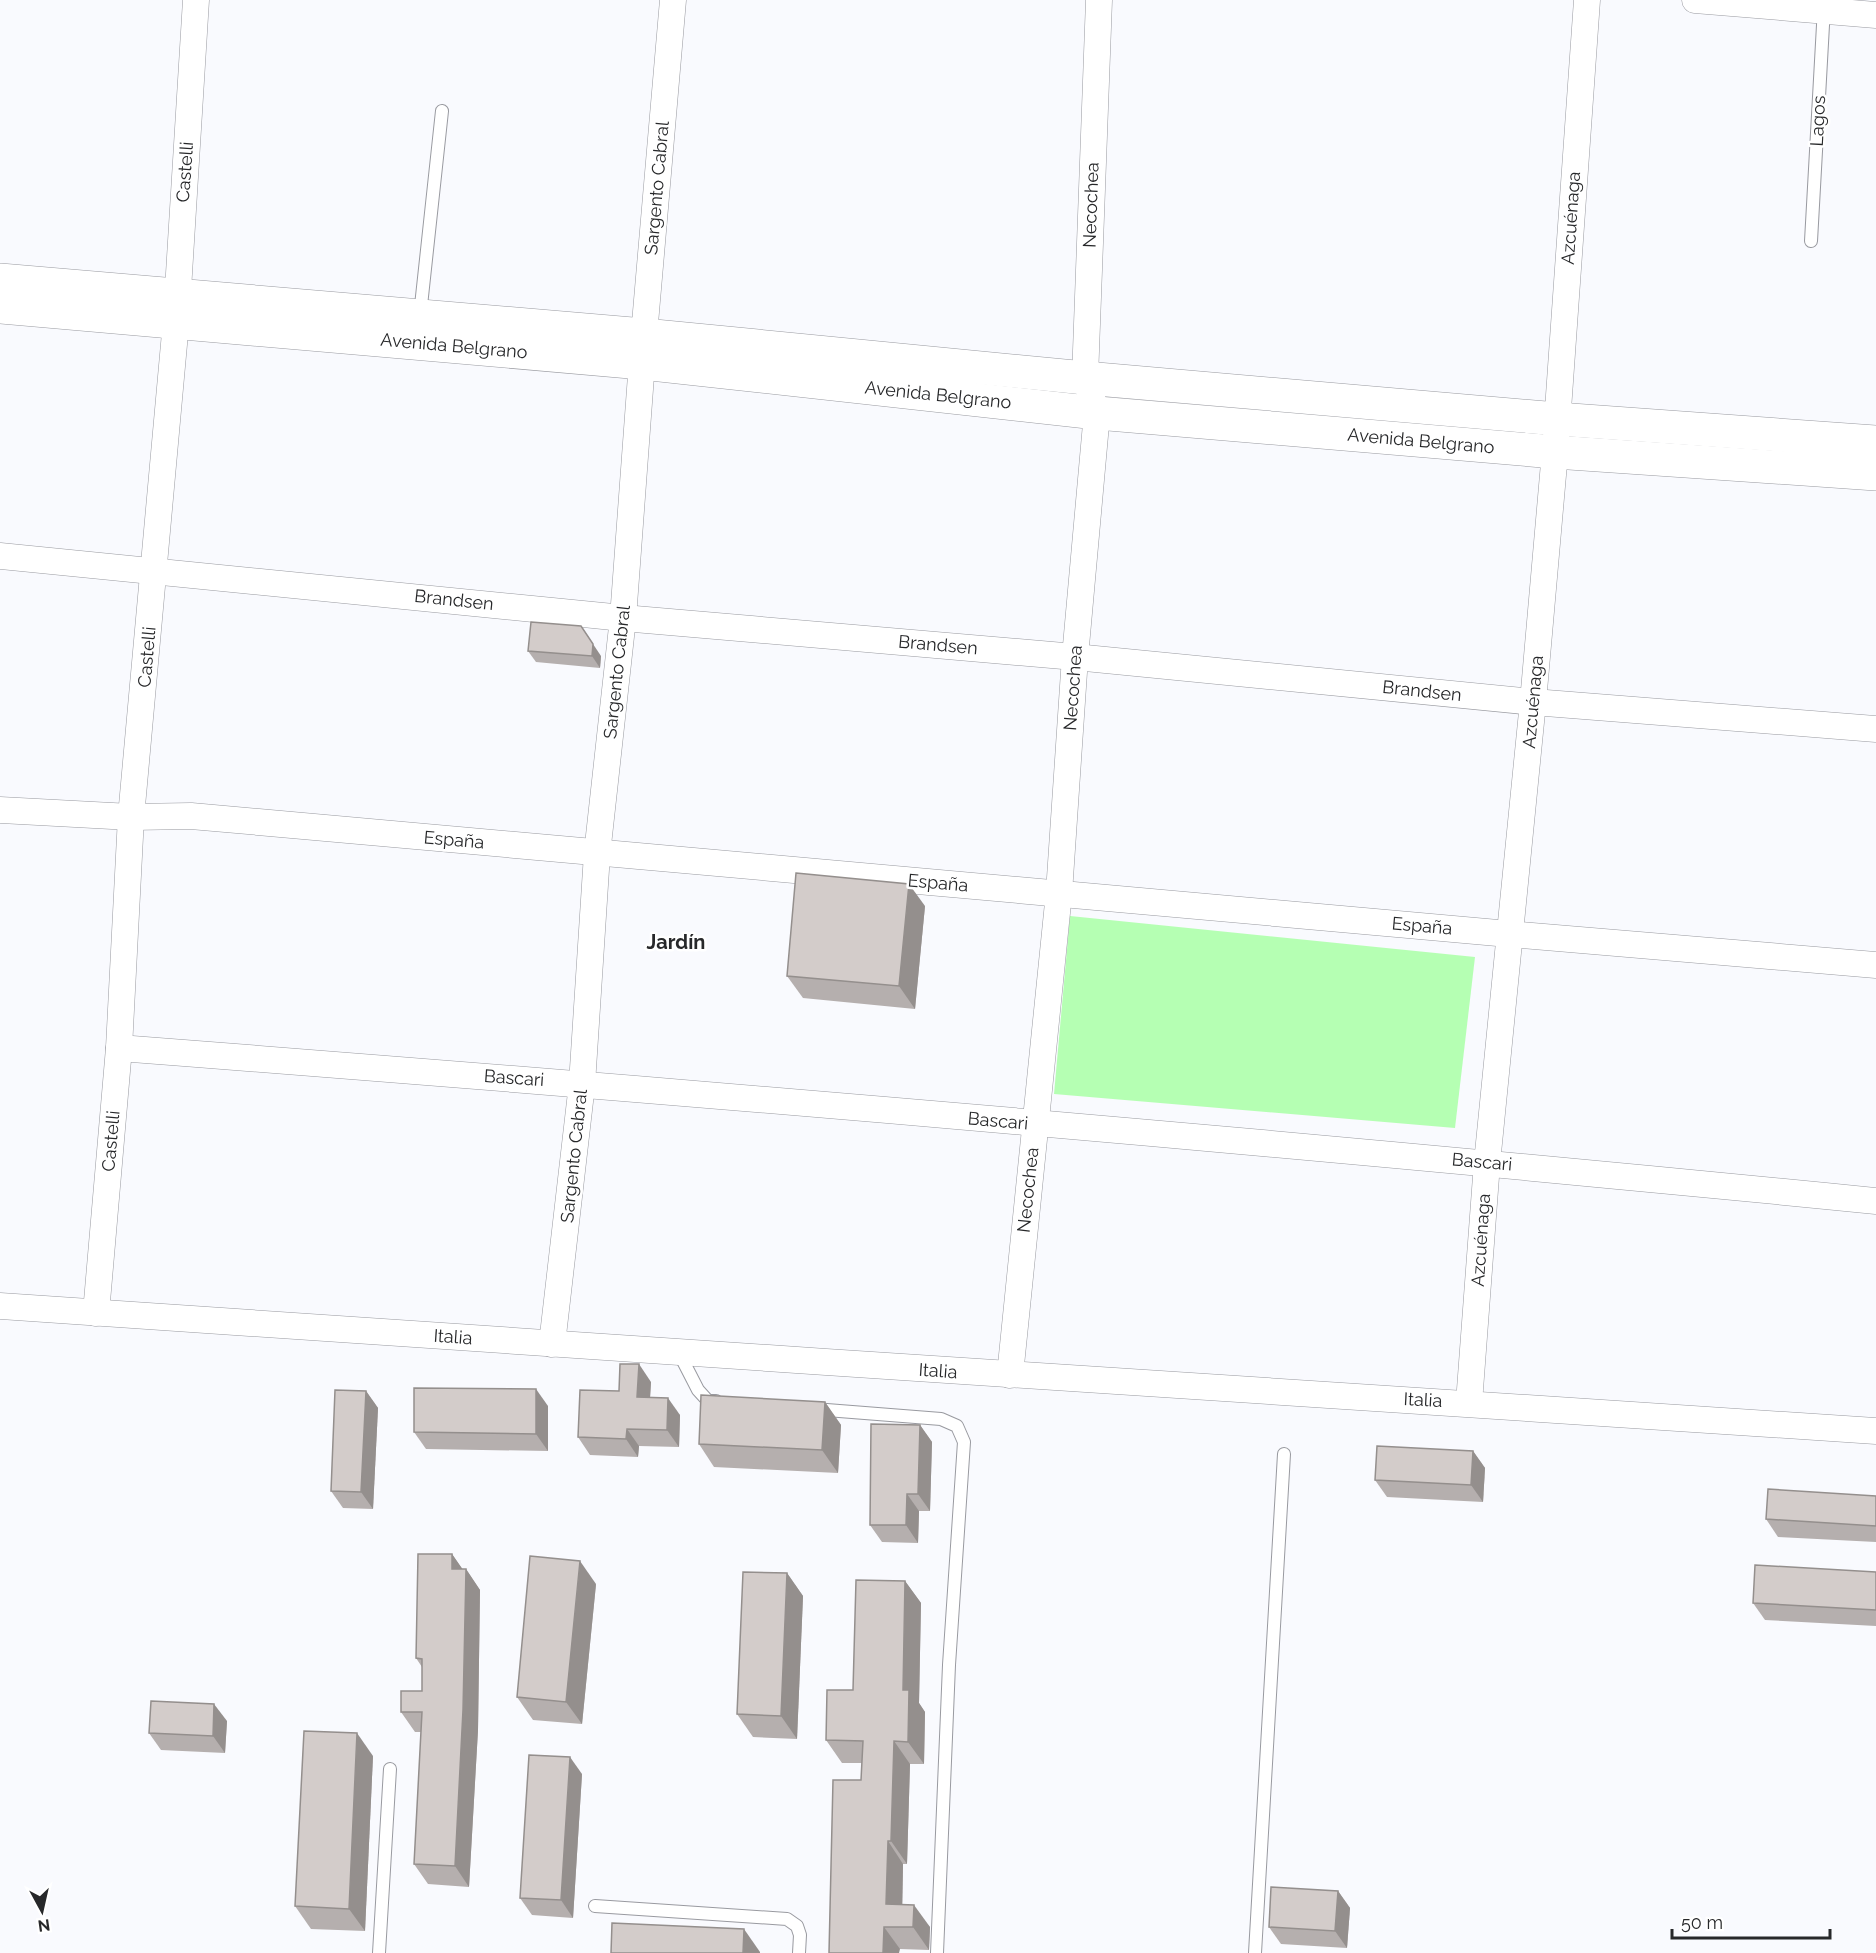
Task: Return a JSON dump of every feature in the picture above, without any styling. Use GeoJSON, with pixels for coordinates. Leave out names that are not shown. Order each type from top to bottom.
{"type":"FeatureCollection","features":[{"type":"Feature","properties":{"kind":"main road","name":"Avenida Belgrano"},"geometry":{"type":"LineString","coordinates":[[0,280],[177,309],[643,349],[1085,378],[1557,419],[1876,442]]}},
{"type":"Feature","properties":{"kind":"main road","name":"Avenida Belgrano"},"geometry":{"type":"LineString","coordinates":[[0,307],[420,316],[1097,413],[1555,452],[1876,474]]}},
{"type":"Feature","properties":{"kind":"street","name":"Castelli"},"geometry":{"type":"LineString","coordinates":[[96,1313],[119,1048],[131,817],[177,309],[196,0]]}},
{"type":"Feature","properties":{"kind":"street","name":"Sargento Cabral"},"geometry":{"type":"LineString","coordinates":[[552,1344],[582,1084],[597,854],[623,618],[673,0]]}},
{"type":"Feature","properties":{"kind":"street","name":"Necochea"},"geometry":{"type":"LineString","coordinates":[[1010,1376],[1059,893],[1075,657],[1097,413],[1085,378],[1099,0]]}},
{"type":"Feature","properties":{"kind":"street","name":"Azcuénaga"},"geometry":{"type":"LineString","coordinates":[[1469,1403],[1487,1162],[1533,702],[1555,452],[1587,0]]}},
{"type":"Feature","properties":{"kind":"street"},"geometry":{"type":"LineString","coordinates":[[1695,0],[1824,6],[1876,15]]}},
{"type":"Feature","properties":{"kind":"street","name":"Brandsen"},"geometry":{"type":"LineString","coordinates":[[0,556],[623,618],[1075,657],[1533,702],[1876,729]]}},
{"type":"Feature","properties":{"kind":"street","name":"España"},"geometry":{"type":"LineString","coordinates":[[0,810],[131,817],[191,816],[597,854],[1876,965]]}},
{"type":"Feature","properties":{"kind":"street","name":"Bascari"},"geometry":{"type":"LineString","coordinates":[[119,1048],[582,1084],[1487,1162],[1876,1201]]}},
{"type":"Feature","properties":{"kind":"street","name":"Italia"},"geometry":{"type":"LineString","coordinates":[[0,1306],[1010,1376],[1469,1403],[1876,1431]]}},
{"type":"Feature","properties":{"kind":"lane","name":"Lagos"},"geometry":{"type":"LineString","coordinates":[[1811,241],[1824,6]]}},
{"type":"Feature","properties":{"kind":"lane"},"geometry":{"type":"LineString","coordinates":[[420,316],[442,111]]}},
{"type":"Feature","properties":{"kind":"lane"},"geometry":{"type":"LineString","coordinates":[[679,1353],[698,1390],[708,1401],[732,1402]]}},
{"type":"Feature","properties":{"kind":"lane"},"geometry":{"type":"LineString","coordinates":[[801,1408],[941,1419],[957,1426],[964,1442],[949,1665],[937,1953]]}},
{"type":"Feature","properties":{"kind":"lane"},"geometry":{"type":"LineString","coordinates":[[1255,1953],[1284,1454]]}},
{"type":"Feature","properties":{"kind":"lane"},"geometry":{"type":"LineString","coordinates":[[379,1953],[390,1769]]}},
{"type":"Feature","properties":{"kind":"lane"},"geometry":{"type":"LineString","coordinates":[[595,1906],[787,1919],[797,1926],[800,1935],[799,1953]]}},
{"type":"Feature","properties":{"kind":"green space"},"geometry":{"type":"Polygon","coordinates":[[[1070,916],[1475,957],[1455,1128],[1054,1094],[1070,916]]]}},
{"type":"Feature","properties":{"kind":"building"},"geometry":{"type":"Polygon","coordinates":[[[531,622],[581,626],[593,644],[592,656],[528,651],[531,622]]]}},
{"type":"Feature","properties":{"kind":"building"},"geometry":{"type":"Polygon","coordinates":[[[796,873],[909,884],[899,986],[787,976],[796,873]]]}},
{"type":"Feature","properties":{"kind":"building"},"geometry":{"type":"Polygon","coordinates":[[[620,1364],[639,1364],[637,1397],[668,1398],[667,1430],[627,1429],[626,1439],[578,1437],[580,1390],[619,1391],[620,1364]]]}},
{"type":"Feature","properties":{"kind":"building"},"geometry":{"type":"Polygon","coordinates":[[[414,1388],[536,1389],[536,1434],[414,1432],[414,1388]]]}},
{"type":"Feature","properties":{"kind":"building"},"geometry":{"type":"Polygon","coordinates":[[[335,1390],[366,1391],[361,1492],[331,1491],[335,1390]]]}},
{"type":"Feature","properties":{"kind":"building"},"geometry":{"type":"Polygon","coordinates":[[[701,1395],[825,1402],[822,1450],[699,1444],[701,1395]]]}},
{"type":"Feature","properties":{"kind":"building"},"geometry":{"type":"Polygon","coordinates":[[[871,1424],[920,1425],[918,1494],[907,1494],[906,1525],[870,1525],[871,1424]]]}},
{"type":"Feature","properties":{"kind":"building"},"geometry":{"type":"Polygon","coordinates":[[[1377,1446],[1473,1451],[1471,1485],[1375,1480],[1377,1446]]]}},
{"type":"Feature","properties":{"kind":"building"},"geometry":{"type":"Polygon","coordinates":[[[1768,1489],[1876,1496],[1876,1526],[1766,1519],[1768,1489]]]}},
{"type":"Feature","properties":{"kind":"building"},"geometry":{"type":"Polygon","coordinates":[[[418,1554],[452,1554],[452,1569],[466,1569],[463,1710],[455,1866],[414,1864],[422,1712],[401,1712],[401,1691],[422,1691],[422,1659],[416,1658],[418,1554]]]}},
{"type":"Feature","properties":{"kind":"building"},"geometry":{"type":"Polygon","coordinates":[[[530,1556],[580,1561],[566,1702],[517,1697],[530,1556]]]}},
{"type":"Feature","properties":{"kind":"building"},"geometry":{"type":"Polygon","coordinates":[[[1755,1565],[1876,1572],[1876,1610],[1753,1603],[1755,1565]]]}},
{"type":"Feature","properties":{"kind":"building"},"geometry":{"type":"Polygon","coordinates":[[[743,1572],[787,1573],[781,1716],[737,1714],[743,1572]]]}},
{"type":"Feature","properties":{"kind":"building"},"geometry":{"type":"Polygon","coordinates":[[[856,1580],[905,1581],[903,1690],[909,1690],[908,1742],[894,1741],[891,1841],[888,1841],[886,1904],[914,1905],[913,1927],[884,1927],[883,1953],[829,1953],[833,1780],[861,1780],[863,1741],[826,1740],[827,1690],[853,1690],[856,1580]]]}},
{"type":"Feature","properties":{"kind":"building"},"geometry":{"type":"Polygon","coordinates":[[[151,1701],[214,1704],[213,1736],[149,1733],[151,1701]]]}},
{"type":"Feature","properties":{"kind":"building"},"geometry":{"type":"Polygon","coordinates":[[[304,1731],[357,1733],[349,1909],[295,1906],[304,1731]]]}},
{"type":"Feature","properties":{"kind":"building"},"geometry":{"type":"Polygon","coordinates":[[[529,1755],[570,1757],[561,1900],[520,1898],[529,1755]]]}},
{"type":"Feature","properties":{"kind":"building"},"geometry":{"type":"Polygon","coordinates":[[[1271,1887],[1338,1891],[1335,1931],[1269,1927],[1271,1887]]]}},
{"type":"Feature","properties":{"kind":"building"},"geometry":{"type":"Polygon","coordinates":[[[612,1923],[744,1929],[743,1953],[611,1953],[612,1923]]]}},
{"type":"Feature","properties":{"kind":"district","name":"Jardín"},"geometry":{"type":"Point","coordinates":[676,942]}}]}
